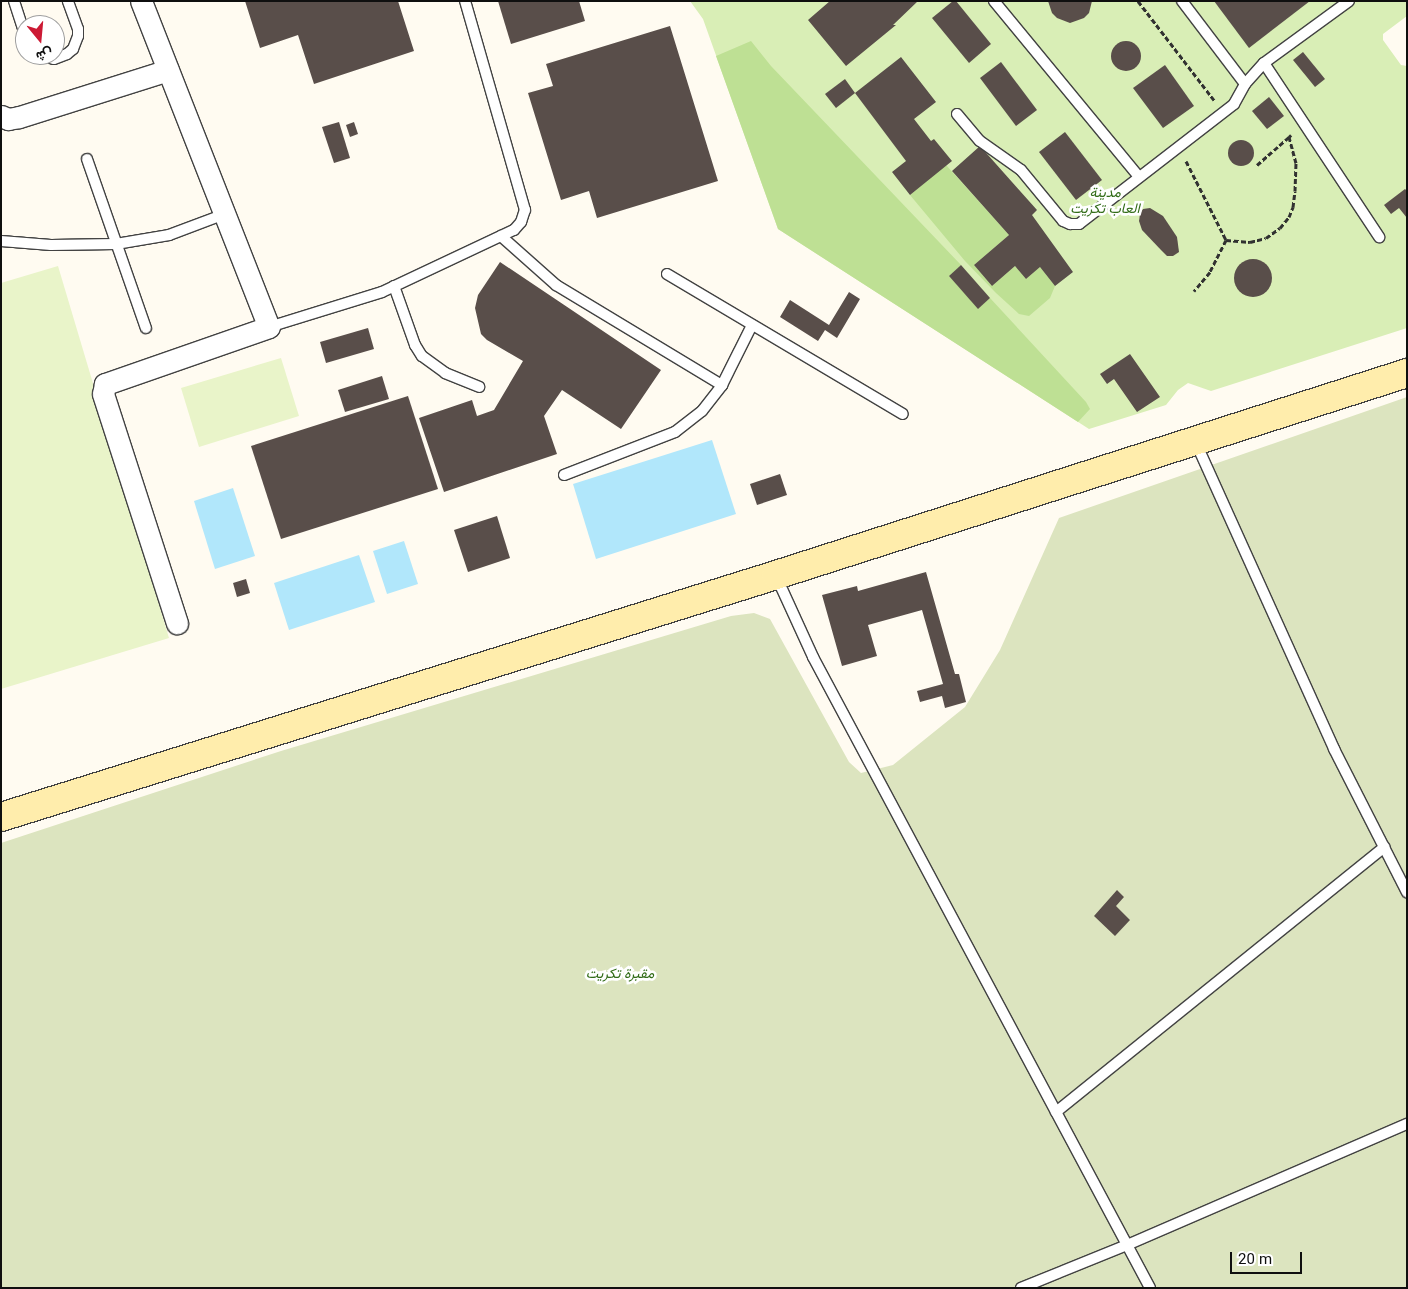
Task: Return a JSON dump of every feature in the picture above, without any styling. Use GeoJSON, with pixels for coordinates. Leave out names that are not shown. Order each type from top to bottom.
{"type":"FeatureCollection","features":[{"type":"Feature","properties":{"kind":"street"},"geometry":{"type":"LineString","coordinates":[[141,1],[268,326],[105,384],[103,394],[177,623]]}},
{"type":"Feature","properties":{"kind":"street"},"geometry":{"type":"LineString","coordinates":[[1,116],[8,119],[19,117],[168,70]]}},
{"type":"Feature","properties":{"kind":"street"},"geometry":{"type":"LineString","coordinates":[[1,817],[776,575],[1407,373]]}},
{"type":"Feature","properties":{"kind":"lane"},"geometry":{"type":"LineString","coordinates":[[14,1],[19,15]]}},
{"type":"Feature","properties":{"kind":"lane"},"geometry":{"type":"LineString","coordinates":[[65,55],[73,50],[78,29],[68,1]]}},
{"type":"Feature","properties":{"kind":"lane"},"geometry":{"type":"LineString","coordinates":[[268,326],[382,292],[514,230],[525,210],[465,1]]}},
{"type":"Feature","properties":{"kind":"lane"},"geometry":{"type":"LineString","coordinates":[[994,1],[1139,177]]}},
{"type":"Feature","properties":{"kind":"lane"},"geometry":{"type":"LineString","coordinates":[[1182,1],[1245,84]]}},
{"type":"Feature","properties":{"kind":"lane"},"geometry":{"type":"LineString","coordinates":[[957,114],[980,141],[1022,170],[1067,224],[1079,224],[1234,104],[1245,84],[1264,63],[1349,1]]}},
{"type":"Feature","properties":{"kind":"lane"},"geometry":{"type":"LineString","coordinates":[[1264,63],[1379,237]]}},
{"type":"Feature","properties":{"kind":"lane"},"geometry":{"type":"LineString","coordinates":[[87,159],[146,328]]}},
{"type":"Feature","properties":{"kind":"lane"},"geometry":{"type":"LineString","coordinates":[[1,241],[51,245],[116,244],[169,235],[225,214]]}},
{"type":"Feature","properties":{"kind":"lane"},"geometry":{"type":"LineString","coordinates":[[501,236],[556,285],[722,384]]}},
{"type":"Feature","properties":{"kind":"lane"},"geometry":{"type":"LineString","coordinates":[[667,274],[903,414]]}},
{"type":"Feature","properties":{"kind":"lane"},"geometry":{"type":"LineString","coordinates":[[394,286],[415,345],[422,356],[444,373],[479,386]]}},
{"type":"Feature","properties":{"kind":"lane"},"geometry":{"type":"LineString","coordinates":[[564,475],[675,432],[702,411],[722,384],[752,325]]}},
{"type":"Feature","properties":{"kind":"lane"},"geometry":{"type":"LineString","coordinates":[[1195,441],[1334,749],[1407,892]]}},
{"type":"Feature","properties":{"kind":"lane"},"geometry":{"type":"LineString","coordinates":[[776,575],[813,657],[1150,1288]]}},
{"type":"Feature","properties":{"kind":"lane"},"geometry":{"type":"LineString","coordinates":[[1056,1112],[1384,847]]}},
{"type":"Feature","properties":{"kind":"lane"},"geometry":{"type":"LineString","coordinates":[[1021,1288],[1127,1245],[1407,1124]]}},
{"type":"Feature","properties":{"kind":"path"},"geometry":{"type":"LineString","coordinates":[[1138,1],[1224,112]]}},
{"type":"Feature","properties":{"kind":"path"},"geometry":{"type":"LineString","coordinates":[[1257,165],[1304,124]]}},
{"type":"Feature","properties":{"kind":"path"},"geometry":{"type":"LineString","coordinates":[[1226,240],[1250,242],[1266,238],[1280,228],[1289,217],[1293,208],[1296,162],[1289,137]]}},
{"type":"Feature","properties":{"kind":"path"},"geometry":{"type":"LineString","coordinates":[[1178,147],[1226,240]]}},
{"type":"Feature","properties":{"kind":"path"},"geometry":{"type":"LineString","coordinates":[[1194,291],[1210,272],[1226,240]]}},
{"type":"Feature","properties":{"kind":"green space","name":"مدينة العاب تكريت"},"geometry":{"type":"Polygon","coordinates":[[[690,1],[1407,1],[1407,16],[1383,34],[1383,40],[1401,65],[1407,66],[1407,328],[1211,391],[1188,383],[1178,390],[1166,405],[1089,429],[778,229],[703,19],[690,1]]]}},
{"type":"Feature","properties":{"kind":"green space"},"geometry":{"type":"Polygon","coordinates":[[[751,41],[771,66],[961,265],[949,276],[978,308],[990,298],[1086,402],[1090,409],[1078,422],[778,229],[716,56],[751,41]]]}},
{"type":"Feature","properties":{"kind":"green space"},"geometry":{"type":"Polygon","coordinates":[[[946,165],[1009,235],[974,265],[992,286],[1015,266],[1026,279],[1040,267],[1055,286],[1050,298],[1029,316],[1019,314],[996,293],[965,261],[910,195],[946,165]]]}},
{"type":"Feature","properties":{"kind":"green space"},"geometry":{"type":"Polygon","coordinates":[[[58,266],[169,638],[1,689],[1,283],[58,266]]]}},
{"type":"Feature","properties":{"kind":"green space"},"geometry":{"type":"Polygon","coordinates":[[[281,358],[299,416],[199,447],[181,388],[281,358]]]}},
{"type":"Feature","properties":{"kind":"green space","name":"مقبرة تكريت"},"geometry":{"type":"Polygon","coordinates":[[[1407,397],[1407,1288],[1,1288],[1,843],[281,751],[731,616],[754,613],[770,619],[849,762],[861,773],[893,765],[965,707],[1000,650],[1059,518],[1407,397]]]}},
{"type":"Feature","properties":{"kind":"water"},"geometry":{"type":"Polygon","coordinates":[[[712,440],[736,514],[596,559],[573,484],[712,440]]]}},
{"type":"Feature","properties":{"kind":"water"},"geometry":{"type":"Polygon","coordinates":[[[233,488],[255,556],[215,569],[194,501],[233,488]]]}},
{"type":"Feature","properties":{"kind":"water"},"geometry":{"type":"Polygon","coordinates":[[[404,541],[418,584],[387,594],[373,551],[404,541]]]}},
{"type":"Feature","properties":{"kind":"water"},"geometry":{"type":"Polygon","coordinates":[[[359,555],[375,602],[289,630],[274,583],[359,555]]]}},
{"type":"Feature","properties":{"kind":"building"},"geometry":{"type":"Polygon","coordinates":[[[245,1],[398,1],[414,51],[314,84],[298,35],[260,48],[245,1]]]}},
{"type":"Feature","properties":{"kind":"building"},"geometry":{"type":"Polygon","coordinates":[[[498,1],[579,1],[585,21],[511,44],[498,1]]]}},
{"type":"Feature","properties":{"kind":"building"},"geometry":{"type":"Polygon","coordinates":[[[830,1],[918,1],[893,25],[896,25],[846,66],[808,20],[830,1]]]}},
{"type":"Feature","properties":{"kind":"building"},"geometry":{"type":"Polygon","coordinates":[[[953,1],[956,1],[991,44],[969,63],[932,18],[953,1]]]}},
{"type":"Feature","properties":{"kind":"building"},"geometry":{"type":"Polygon","coordinates":[[[1048,1],[1092,1],[1089,13],[1084,18],[1070,23],[1057,18],[1052,13],[1048,1]]]}},
{"type":"Feature","properties":{"kind":"building"},"geometry":{"type":"Polygon","coordinates":[[[1214,1],[1310,1],[1249,48],[1214,1]]]}},
{"type":"Feature","properties":{"kind":"building"},"geometry":{"type":"Polygon","coordinates":[[[670,26],[718,181],[597,218],[589,191],[561,200],[528,93],[553,86],[546,64],[670,26]]]}},
{"type":"Feature","properties":{"kind":"building"},"geometry":{"type":"Polygon","coordinates":[[[1126,41],[1136,46],[1141,56],[1136,66],[1126,71],[1116,66],[1111,56],[1116,46],[1126,41]]]}},
{"type":"Feature","properties":{"kind":"building"},"geometry":{"type":"Polygon","coordinates":[[[1303,52],[1325,79],[1315,87],[1293,60],[1303,52]]]}},
{"type":"Feature","properties":{"kind":"building"},"geometry":{"type":"Polygon","coordinates":[[[901,57],[936,102],[914,119],[931,141],[934,139],[952,161],[910,195],[892,172],[906,161],[855,93],[901,57]]]}},
{"type":"Feature","properties":{"kind":"building"},"geometry":{"type":"Polygon","coordinates":[[[1001,62],[1037,110],[1016,126],[980,78],[1001,62]]]}},
{"type":"Feature","properties":{"kind":"building"},"geometry":{"type":"Polygon","coordinates":[[[1165,65],[1194,106],[1163,128],[1133,88],[1165,65]]]}},
{"type":"Feature","properties":{"kind":"building"},"geometry":{"type":"Polygon","coordinates":[[[845,79],[855,93],[836,108],[825,94],[845,79]]]}},
{"type":"Feature","properties":{"kind":"building"},"geometry":{"type":"Polygon","coordinates":[[[1269,97],[1284,116],[1267,129],[1252,111],[1269,97]]]}},
{"type":"Feature","properties":{"kind":"building"},"geometry":{"type":"Polygon","coordinates":[[[339,122],[350,158],[334,163],[322,127],[339,122]]]}},
{"type":"Feature","properties":{"kind":"building"},"geometry":{"type":"Polygon","coordinates":[[[354,122],[358,134],[350,137],[346,125],[354,122]]]}},
{"type":"Feature","properties":{"kind":"building"},"geometry":{"type":"Polygon","coordinates":[[[1065,132],[1102,180],[1076,200],[1039,152],[1065,132]]]}},
{"type":"Feature","properties":{"kind":"building"},"geometry":{"type":"Polygon","coordinates":[[[1241,140],[1250,144],[1254,153],[1250,162],[1241,166],[1232,162],[1228,153],[1232,144],[1241,140]]]}},
{"type":"Feature","properties":{"kind":"building"},"geometry":{"type":"Polygon","coordinates":[[[980,146],[1037,210],[1032,215],[1073,272],[1055,286],[1040,267],[1026,279],[1015,266],[992,286],[974,265],[1009,235],[952,171],[980,146]]]}},
{"type":"Feature","properties":{"kind":"building"},"geometry":{"type":"Polygon","coordinates":[[[1405,189],[1407,191],[1407,218],[1399,208],[1391,214],[1384,205],[1405,189]]]}},
{"type":"Feature","properties":{"kind":"building"},"geometry":{"type":"Polygon","coordinates":[[[1150,208],[1163,216],[1177,237],[1179,252],[1173,256],[1167,256],[1142,230],[1139,221],[1140,214],[1143,209],[1150,208]]]}},
{"type":"Feature","properties":{"kind":"building"},"geometry":{"type":"Polygon","coordinates":[[[1253,259],[1266,265],[1272,278],[1266,291],[1253,297],[1240,291],[1234,278],[1240,265],[1253,259]]]}},
{"type":"Feature","properties":{"kind":"building"},"geometry":{"type":"Polygon","coordinates":[[[500,262],[661,370],[621,429],[562,390],[544,416],[557,454],[444,492],[419,418],[472,400],[477,416],[494,410],[523,361],[487,340],[481,334],[475,308],[478,295],[500,262]]]}},
{"type":"Feature","properties":{"kind":"building"},"geometry":{"type":"Polygon","coordinates":[[[961,265],[990,298],[978,309],[949,276],[961,265]]]}},
{"type":"Feature","properties":{"kind":"building"},"geometry":{"type":"Polygon","coordinates":[[[849,292],[860,299],[837,338],[825,330],[818,341],[780,317],[790,300],[829,325],[849,292]]]}},
{"type":"Feature","properties":{"kind":"building"},"geometry":{"type":"Polygon","coordinates":[[[368,328],[374,349],[326,363],[320,342],[368,328]]]}},
{"type":"Feature","properties":{"kind":"building"},"geometry":{"type":"Polygon","coordinates":[[[1130,354],[1160,397],[1137,412],[1114,379],[1107,384],[1100,374],[1130,354]]]}},
{"type":"Feature","properties":{"kind":"building"},"geometry":{"type":"Polygon","coordinates":[[[382,376],[389,399],[345,412],[338,390],[382,376]]]}},
{"type":"Feature","properties":{"kind":"building"},"geometry":{"type":"Polygon","coordinates":[[[408,396],[438,489],[281,539],[251,446],[408,396]]]}},
{"type":"Feature","properties":{"kind":"building"},"geometry":{"type":"Polygon","coordinates":[[[780,474],[787,495],[757,505],[750,484],[780,474]]]}},
{"type":"Feature","properties":{"kind":"building"},"geometry":{"type":"Polygon","coordinates":[[[497,516],[510,558],[468,572],[454,530],[497,516]]]}},
{"type":"Feature","properties":{"kind":"building"},"geometry":{"type":"Polygon","coordinates":[[[926,572],[955,674],[959,674],[966,702],[945,708],[942,696],[920,702],[917,691],[943,684],[922,610],[868,625],[877,656],[842,666],[822,595],[857,586],[858,591],[926,572]]]}},
{"type":"Feature","properties":{"kind":"building"},"geometry":{"type":"Polygon","coordinates":[[[246,579],[250,593],[237,597],[233,583],[246,579]]]}},
{"type":"Feature","properties":{"kind":"building"},"geometry":{"type":"Polygon","coordinates":[[[1117,890],[1124,897],[1116,906],[1130,920],[1115,936],[1094,916],[1117,890]]]}}]}
